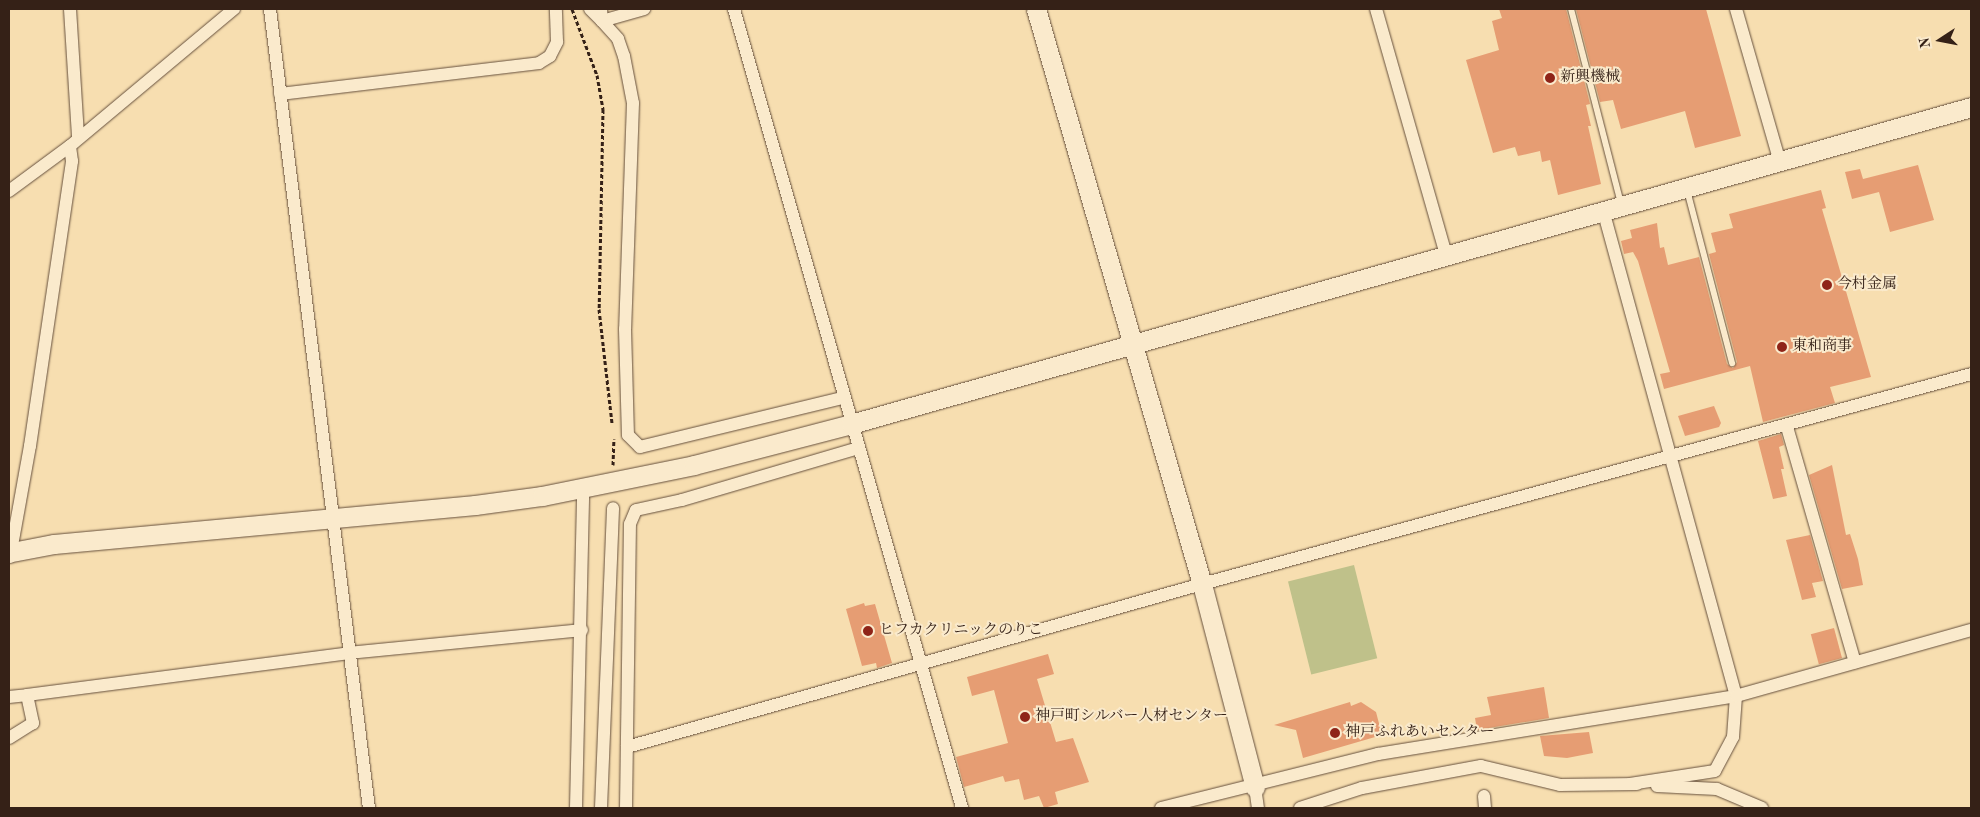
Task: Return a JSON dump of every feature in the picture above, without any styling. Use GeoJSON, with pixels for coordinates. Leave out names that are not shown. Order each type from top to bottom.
{"type":"FeatureCollection","features":[{"type":"Feature","properties":{"kind":"street"},"geometry":{"type":"LineString","coordinates":[[70,9],[74,141],[72,161],[10,555],[54,544],[476,505],[613,483],[851,424],[1446,254],[1971,107]]}},
{"type":"Feature","properties":{"kind":"street"},"geometry":{"type":"LineString","coordinates":[[9,191],[74,141],[234,9]]}},
{"type":"Feature","properties":{"kind":"street"},"geometry":{"type":"LineString","coordinates":[[270,9],[369,808]]}},
{"type":"Feature","properties":{"kind":"street"},"geometry":{"type":"LineString","coordinates":[[280,94],[539,63],[550,56],[557,42],[556,9]]}},
{"type":"Feature","properties":{"kind":"street"},"geometry":{"type":"LineString","coordinates":[[590,9],[602,15],[618,39],[633,103],[625,329],[628,435],[640,447],[843,398]]}},
{"type":"Feature","properties":{"kind":"street"},"geometry":{"type":"LineString","coordinates":[[602,15],[644,9]]}},
{"type":"Feature","properties":{"kind":"street"},"geometry":{"type":"LineString","coordinates":[[734,9],[843,398],[860,448],[962,808]]}},
{"type":"Feature","properties":{"kind":"street"},"geometry":{"type":"LineString","coordinates":[[1036,9],[1202,584],[1255,787],[1258,808]]}},
{"type":"Feature","properties":{"kind":"street"},"geometry":{"type":"LineString","coordinates":[[1376,9],[1446,254]]}},
{"type":"Feature","properties":{"kind":"street"},"geometry":{"type":"LineString","coordinates":[[1736,9],[1780,162]]}},
{"type":"Feature","properties":{"kind":"street"},"geometry":{"type":"LineString","coordinates":[[1603,210],[1669,458],[1736,696],[1733,737],[1715,771],[1630,784]]}},
{"type":"Feature","properties":{"kind":"street"},"geometry":{"type":"LineString","coordinates":[[627,747],[1202,584],[1787,427],[1971,374]]}},
{"type":"Feature","properties":{"kind":"street"},"geometry":{"type":"LineString","coordinates":[[1787,427],[1855,662]]}},
{"type":"Feature","properties":{"kind":"street"},"geometry":{"type":"LineString","coordinates":[[626,808],[630,524],[636,510],[682,500],[860,448]]}},
{"type":"Feature","properties":{"kind":"street"},"geometry":{"type":"LineString","coordinates":[[576,808],[582,630],[583,488]]}},
{"type":"Feature","properties":{"kind":"street"},"geometry":{"type":"LineString","coordinates":[[601,808],[613,508]]}},
{"type":"Feature","properties":{"kind":"street"},"geometry":{"type":"LineString","coordinates":[[9,696],[349,653],[582,630]]}},
{"type":"Feature","properties":{"kind":"street"},"geometry":{"type":"LineString","coordinates":[[1161,808],[1255,787],[1378,754],[1736,696],[1971,630]]}},
{"type":"Feature","properties":{"kind":"street"},"geometry":{"type":"LineString","coordinates":[[9,738],[33,722],[27,695]]}},
{"type":"Feature","properties":{"kind":"street"},"geometry":{"type":"LineString","coordinates":[[1300,808],[1362,788],[1481,766],[1560,785],[1630,784],[1717,789],[1762,808]]}},
{"type":"Feature","properties":{"kind":"lane"},"geometry":{"type":"LineString","coordinates":[[1571,9],[1622,205]]}},
{"type":"Feature","properties":{"kind":"lane"},"geometry":{"type":"LineString","coordinates":[[1686,188],[1732,363]]}},
{"type":"Feature","properties":{"kind":"path"},"geometry":{"type":"LineString","coordinates":[[572,9],[597,75],[603,109],[599,309],[612,426]]}},
{"type":"Feature","properties":{"kind":"path"},"geometry":{"type":"LineString","coordinates":[[613,483],[614,436]]}},
{"type":"Feature","properties":{"kind":"green space"},"geometry":{"type":"Polygon","coordinates":[[[1354,565],[1377,658],[1311,675],[1288,581],[1354,565]]]}},
{"type":"Feature","properties":{"kind":"building"},"geometry":{"type":"Polygon","coordinates":[[[1499,9],[1566,9],[1590,104],[1586,105],[1591,126],[1588,126],[1601,184],[1558,195],[1550,160],[1542,162],[1540,151],[1518,156],[1515,147],[1493,153],[1466,60],[1499,50],[1492,21],[1502,18],[1499,9]]]}},
{"type":"Feature","properties":{"kind":"building"},"geometry":{"type":"Polygon","coordinates":[[[1576,9],[1706,9],[1741,136],[1695,148],[1685,111],[1621,129],[1613,100],[1600,102],[1576,9]]]}},
{"type":"Feature","properties":{"kind":"building"},"geometry":{"type":"Polygon","coordinates":[[[1918,165],[1934,220],[1890,232],[1879,192],[1852,199],[1845,172],[1860,169],[1863,179],[1918,165]]]}},
{"type":"Feature","properties":{"kind":"building"},"geometry":{"type":"Polygon","coordinates":[[[1821,190],[1826,208],[1822,209],[1871,377],[1830,387],[1835,403],[1763,422],[1750,366],[1664,389],[1660,374],[1670,372],[1638,261],[1633,252],[1624,254],[1621,241],[1632,238],[1630,230],[1657,223],[1660,248],[1664,247],[1668,265],[1699,257],[1727,364],[1733,368],[1737,362],[1709,254],[1716,252],[1711,233],[1733,228],[1729,214],[1821,190]]]}},
{"type":"Feature","properties":{"kind":"building"},"geometry":{"type":"Polygon","coordinates":[[[1714,406],[1721,423],[1719,427],[1685,436],[1678,416],[1714,406]]]}},
{"type":"Feature","properties":{"kind":"building"},"geometry":{"type":"Polygon","coordinates":[[[1781,434],[1784,445],[1779,447],[1784,469],[1781,469],[1787,496],[1773,499],[1758,441],[1781,434]]]}},
{"type":"Feature","properties":{"kind":"building"},"geometry":{"type":"Polygon","coordinates":[[[1832,465],[1846,535],[1850,534],[1858,559],[1863,585],[1842,589],[1809,475],[1832,465]]]}},
{"type":"Feature","properties":{"kind":"building"},"geometry":{"type":"Polygon","coordinates":[[[1810,535],[1823,581],[1812,583],[1816,597],[1802,600],[1786,540],[1810,535]]]}},
{"type":"Feature","properties":{"kind":"building","name":"ヒフカクリニックのりこ"},"geometry":{"type":"Polygon","coordinates":[[[864,603],[865,606],[875,604],[892,663],[877,668],[876,663],[862,666],[846,609],[864,603]]]}},
{"type":"Feature","properties":{"kind":"building"},"geometry":{"type":"Polygon","coordinates":[[[1834,628],[1842,658],[1819,664],[1811,634],[1834,628]]]}},
{"type":"Feature","properties":{"kind":"building","name":"神戸町シルバー人材センター"},"geometry":{"type":"Polygon","coordinates":[[[1048,654],[1054,674],[1037,679],[1056,742],[1073,738],[1089,782],[1055,792],[1058,804],[1044,808],[1039,796],[1024,800],[1019,779],[1005,782],[1003,776],[964,787],[956,757],[1008,743],[994,690],[972,696],[967,677],[1048,654]]]}},
{"type":"Feature","properties":{"kind":"building"},"geometry":{"type":"Polygon","coordinates":[[[1544,687],[1549,718],[1477,730],[1475,718],[1491,715],[1487,697],[1544,687]]]}},
{"type":"Feature","properties":{"kind":"building","name":"神戸ふれあいセンター"},"geometry":{"type":"Polygon","coordinates":[[[1350,702],[1351,706],[1361,702],[1376,712],[1382,735],[1303,758],[1296,730],[1274,725],[1350,702]]]}},
{"type":"Feature","properties":{"kind":"building"},"geometry":{"type":"Polygon","coordinates":[[[1589,732],[1593,753],[1567,758],[1544,756],[1540,736],[1589,732]]]}},
{"type":"Feature","properties":{"kind":"place","name":"新興機械"},"geometry":{"type":"Point","coordinates":[1550,78]}},
{"type":"Feature","properties":{"kind":"place","name":"今村金属"},"geometry":{"type":"Point","coordinates":[1827,285]}},
{"type":"Feature","properties":{"kind":"place","name":"東和商事"},"geometry":{"type":"Point","coordinates":[1782,347]}},
{"type":"Feature","properties":{"kind":"place","name":"ヒフカクリニックのりこ"},"geometry":{"type":"Point","coordinates":[868,631]}},
{"type":"Feature","properties":{"kind":"place","name":"神戸町シルバー人材センター"},"geometry":{"type":"Point","coordinates":[1025,717]}},
{"type":"Feature","properties":{"kind":"place","name":"神戸ふれあいセンター"},"geometry":{"type":"Point","coordinates":[1335,733]}}]}
